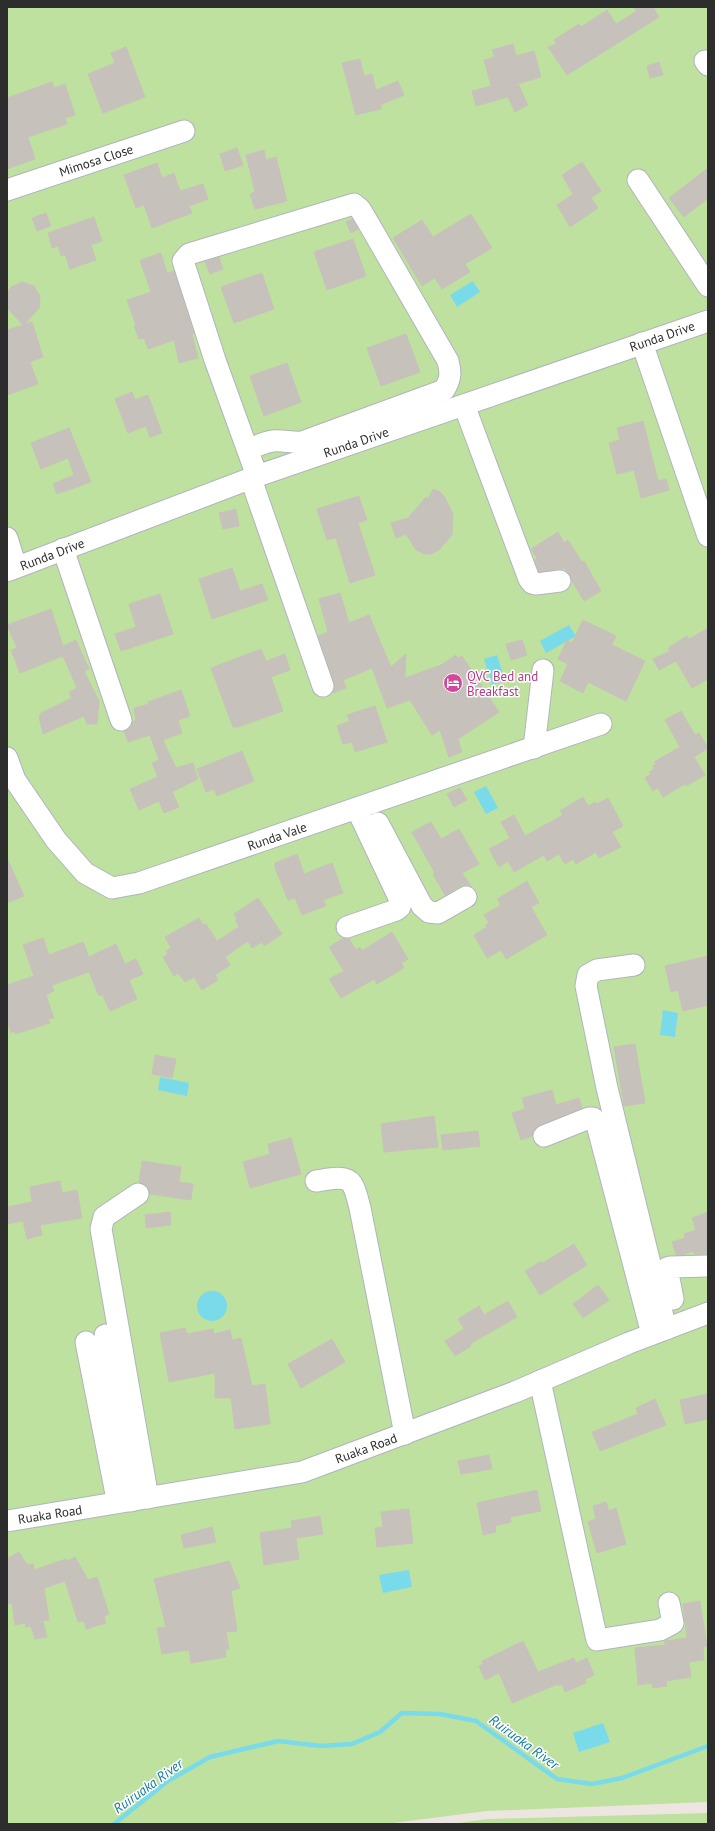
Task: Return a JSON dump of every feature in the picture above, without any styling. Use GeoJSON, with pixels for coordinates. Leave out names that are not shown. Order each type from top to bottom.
{"type":"FeatureCollection","features":[{"type":"Feature","properties":{"kind":"street","name":"Mimosa Close"},"geometry":{"type":"LineString","coordinates":[[7,190],[184,131]]}},
{"type":"Feature","properties":{"kind":"street"},"geometry":{"type":"LineString","coordinates":[[638,180],[708,286]]}},
{"type":"Feature","properties":{"kind":"street"},"geometry":{"type":"LineString","coordinates":[[248,450],[258,445],[273,441],[292,444],[302,442],[444,390],[449,383],[451,373],[448,361],[366,219],[360,209],[354,204],[189,254],[183,261],[240,431],[257,476],[323,686]]}},
{"type":"Feature","properties":{"kind":"street","name":"Runda Drive"},"geometry":{"type":"LineString","coordinates":[[12,569],[257,476],[708,321]]}},
{"type":"Feature","properties":{"kind":"street"},"geometry":{"type":"LineString","coordinates":[[642,343],[708,536]]}},
{"type":"Feature","properties":{"kind":"street"},"geometry":{"type":"LineString","coordinates":[[464,405],[529,579],[532,583],[536,584],[560,581]]}},
{"type":"Feature","properties":{"kind":"street"},"geometry":{"type":"LineString","coordinates":[[257,476],[315,627]]}},
{"type":"Feature","properties":{"kind":"street"},"geometry":{"type":"LineString","coordinates":[[7,538],[12,569]]}},
{"type":"Feature","properties":{"kind":"street"},"geometry":{"type":"LineString","coordinates":[[63,549],[121,720]]}},
{"type":"Feature","properties":{"kind":"street"},"geometry":{"type":"LineString","coordinates":[[534,748],[543,670]]}},
{"type":"Feature","properties":{"kind":"street","name":"Runda Vale"},"geometry":{"type":"LineString","coordinates":[[7,758],[11,782],[56,840],[85,873],[112,888],[139,883],[602,724]]}},
{"type":"Feature","properties":{"kind":"street"},"geometry":{"type":"LineString","coordinates":[[363,806],[422,906],[429,912],[438,912],[466,897]]}},
{"type":"Feature","properties":{"kind":"street"},"geometry":{"type":"LineString","coordinates":[[347,927],[396,910],[400,907],[401,902],[363,806]]}},
{"type":"Feature","properties":{"kind":"street"},"geometry":{"type":"LineString","coordinates":[[634,965],[597,970],[588,975],[586,986],[610,1102],[665,1329]]}},
{"type":"Feature","properties":{"kind":"street"},"geometry":{"type":"LineString","coordinates":[[544,1136],[589,1118],[593,1118],[596,1121],[665,1329]]}},
{"type":"Feature","properties":{"kind":"street"},"geometry":{"type":"LineString","coordinates":[[316,1181],[339,1178],[346,1179],[352,1183],[360,1208],[405,1434]]}},
{"type":"Feature","properties":{"kind":"street"},"geometry":{"type":"LineString","coordinates":[[132,1501],[101,1229],[104,1217],[138,1194]]}},
{"type":"Feature","properties":{"kind":"street"},"geometry":{"type":"LineString","coordinates":[[87,1226],[132,1501]]}},
{"type":"Feature","properties":{"kind":"street"},"geometry":{"type":"LineString","coordinates":[[665,1329],[667,1268],[708,1266]]}},
{"type":"Feature","properties":{"kind":"street","name":"Ruaka Road"},"geometry":{"type":"LineString","coordinates":[[7,1521],[302,1472],[515,1392],[665,1329],[708,1313]]}},
{"type":"Feature","properties":{"kind":"street"},"geometry":{"type":"LineString","coordinates":[[86,1342],[132,1501]]}},
{"type":"Feature","properties":{"kind":"street"},"geometry":{"type":"LineString","coordinates":[[540,1381],[597,1640],[660,1630],[672,1623],[669,1604]]}},
{"type":"Feature","properties":{"kind":"green space"},"geometry":{"type":"Polygon","coordinates":[[[7,7],[708,7],[708,1802],[487,1811],[385,1824],[7,1824],[7,7]]]}},
{"type":"Feature","properties":{"kind":"green space"},"geometry":{"type":"Polygon","coordinates":[[[708,1813],[708,1824],[451,1824],[488,1819],[708,1813]]]}},
{"type":"Feature","properties":{"kind":"water"},"geometry":{"type":"Polygon","coordinates":[[[473,281],[480,292],[457,307],[450,295],[473,281]]]}},
{"type":"Feature","properties":{"kind":"water"},"geometry":{"type":"Polygon","coordinates":[[[569,625],[576,636],[546,653],[540,641],[569,625]]]}},
{"type":"Feature","properties":{"kind":"water"},"geometry":{"type":"Polygon","coordinates":[[[497,655],[505,681],[492,685],[484,659],[497,655]]]}},
{"type":"Feature","properties":{"kind":"water"},"geometry":{"type":"Polygon","coordinates":[[[486,786],[498,808],[486,814],[474,792],[486,786]]]}},
{"type":"Feature","properties":{"kind":"water"},"geometry":{"type":"Polygon","coordinates":[[[663,1010],[678,1013],[675,1037],[660,1035],[663,1010]]]}},
{"type":"Feature","properties":{"kind":"water"},"geometry":{"type":"Polygon","coordinates":[[[160,1077],[189,1083],[187,1096],[158,1090],[160,1077]]]}},
{"type":"Feature","properties":{"kind":"water"},"geometry":{"type":"Polygon","coordinates":[[[212,1291],[223,1295],[227,1306],[223,1317],[212,1321],[201,1317],[197,1306],[201,1295],[212,1291]]]}},
{"type":"Feature","properties":{"kind":"water"},"geometry":{"type":"Polygon","coordinates":[[[409,1570],[412,1587],[383,1593],[379,1575],[409,1570]]]}},
{"type":"Feature","properties":{"kind":"water"},"geometry":{"type":"Polygon","coordinates":[[[603,1723],[610,1742],[579,1752],[573,1733],[603,1723]]]}},
{"type":"Feature","properties":{"kind":"building"},"geometry":{"type":"Polygon","coordinates":[[[634,7],[653,7],[659,17],[567,75],[548,47],[557,44],[554,40],[579,24],[581,27],[607,10],[616,24],[637,11],[634,7]]]}},
{"type":"Feature","properties":{"kind":"building"},"geometry":{"type":"Polygon","coordinates":[[[513,44],[516,56],[534,51],[541,77],[518,84],[528,105],[515,112],[508,97],[476,106],[472,91],[491,86],[484,60],[495,57],[492,50],[513,44]]]}},
{"type":"Feature","properties":{"kind":"building"},"geometry":{"type":"Polygon","coordinates":[[[126,47],[145,97],[103,113],[88,74],[115,63],[111,53],[126,47]]]}},
{"type":"Feature","properties":{"kind":"building"},"geometry":{"type":"Polygon","coordinates":[[[360,59],[364,76],[372,74],[376,90],[398,81],[404,95],[380,105],[381,109],[356,115],[342,63],[360,59]]]}},
{"type":"Feature","properties":{"kind":"building"},"geometry":{"type":"Polygon","coordinates":[[[659,62],[663,75],[650,78],[647,66],[659,62]]]}},
{"type":"Feature","properties":{"kind":"building"},"geometry":{"type":"Polygon","coordinates":[[[52,82],[54,88],[65,84],[75,115],[65,118],[67,124],[28,137],[35,159],[7,169],[7,98],[52,82]]]}},
{"type":"Feature","properties":{"kind":"building"},"geometry":{"type":"Polygon","coordinates":[[[237,148],[243,165],[225,171],[220,154],[237,148]]]}},
{"type":"Feature","properties":{"kind":"building"},"geometry":{"type":"Polygon","coordinates":[[[264,150],[266,160],[276,157],[287,201],[255,209],[250,194],[255,192],[246,155],[264,150]]]}},
{"type":"Feature","properties":{"kind":"building"},"geometry":{"type":"Polygon","coordinates":[[[582,162],[601,191],[591,198],[598,208],[570,227],[557,205],[573,194],[562,175],[582,162]]]}},
{"type":"Feature","properties":{"kind":"building"},"geometry":{"type":"Polygon","coordinates":[[[157,163],[162,178],[174,173],[180,191],[203,184],[208,199],[189,206],[192,213],[152,228],[144,205],[136,208],[124,175],[157,163]]]}},
{"type":"Feature","properties":{"kind":"building"},"geometry":{"type":"Polygon","coordinates":[[[708,168],[708,198],[684,217],[669,198],[708,168]]]}},
{"type":"Feature","properties":{"kind":"building"},"geometry":{"type":"Polygon","coordinates":[[[46,213],[51,226],[37,231],[32,218],[46,213]]]}},
{"type":"Feature","properties":{"kind":"building"},"geometry":{"type":"Polygon","coordinates":[[[471,214],[492,248],[465,264],[470,272],[442,289],[435,278],[422,286],[393,238],[422,220],[433,237],[471,214]]]}},
{"type":"Feature","properties":{"kind":"building"},"geometry":{"type":"Polygon","coordinates":[[[94,217],[102,241],[91,245],[96,260],[70,269],[65,255],[61,256],[58,246],[52,248],[48,233],[94,217]]]}},
{"type":"Feature","properties":{"kind":"building"},"geometry":{"type":"Polygon","coordinates":[[[352,219],[358,229],[351,233],[346,222],[352,219]]]}},
{"type":"Feature","properties":{"kind":"building"},"geometry":{"type":"Polygon","coordinates":[[[353,239],[366,276],[327,290],[314,252],[353,239]]]}},
{"type":"Feature","properties":{"kind":"building"},"geometry":{"type":"Polygon","coordinates":[[[161,253],[167,273],[174,271],[194,333],[192,334],[198,358],[179,363],[174,340],[148,349],[144,338],[139,339],[134,326],[136,325],[127,300],[151,292],[140,260],[161,253]]]}},
{"type":"Feature","properties":{"kind":"building"},"geometry":{"type":"Polygon","coordinates":[[[219,257],[223,269],[210,274],[205,262],[219,257]]]}},
{"type":"Feature","properties":{"kind":"building"},"geometry":{"type":"Polygon","coordinates":[[[262,273],[274,309],[234,323],[221,287],[262,273]]]}},
{"type":"Feature","properties":{"kind":"building"},"geometry":{"type":"Polygon","coordinates":[[[22,282],[34,286],[40,296],[39,308],[25,324],[32,322],[43,357],[30,362],[38,384],[7,395],[7,330],[23,325],[8,309],[7,294],[11,287],[22,282]]]}},
{"type":"Feature","properties":{"kind":"building"},"geometry":{"type":"Polygon","coordinates":[[[406,334],[420,372],[381,386],[367,348],[406,334]]]}},
{"type":"Feature","properties":{"kind":"building"},"geometry":{"type":"Polygon","coordinates":[[[287,363],[301,402],[264,416],[250,376],[287,363]]]}},
{"type":"Feature","properties":{"kind":"building"},"geometry":{"type":"Polygon","coordinates":[[[132,392],[135,400],[148,395],[162,433],[150,437],[146,426],[128,433],[115,399],[132,392]]]}},
{"type":"Feature","properties":{"kind":"building"},"geometry":{"type":"Polygon","coordinates":[[[643,421],[658,481],[666,479],[669,490],[641,498],[634,470],[617,474],[609,443],[620,440],[617,428],[643,421]]]}},
{"type":"Feature","properties":{"kind":"building"},"geometry":{"type":"Polygon","coordinates":[[[69,428],[91,482],[57,494],[53,484],[74,475],[68,458],[41,469],[31,443],[69,428]]]}},
{"type":"Feature","properties":{"kind":"building"},"geometry":{"type":"Polygon","coordinates":[[[433,489],[439,491],[444,496],[453,514],[452,535],[439,550],[431,554],[424,554],[416,550],[406,534],[396,538],[391,523],[408,518],[426,497],[428,499],[433,489]]]}},
{"type":"Feature","properties":{"kind":"building"},"geometry":{"type":"Polygon","coordinates":[[[359,496],[367,520],[358,523],[375,575],[350,583],[336,538],[327,540],[317,509],[359,496]]]}},
{"type":"Feature","properties":{"kind":"building"},"geometry":{"type":"Polygon","coordinates":[[[236,509],[239,526],[223,529],[219,513],[236,509]]]}},
{"type":"Feature","properties":{"kind":"building"},"geometry":{"type":"Polygon","coordinates":[[[558,532],[564,543],[568,540],[582,562],[584,561],[601,591],[584,601],[572,581],[570,574],[564,568],[539,572],[535,560],[537,558],[531,549],[558,532]]]}},
{"type":"Feature","properties":{"kind":"building"},"geometry":{"type":"Polygon","coordinates":[[[232,568],[240,591],[262,584],[268,600],[212,619],[199,579],[232,568]]]}},
{"type":"Feature","properties":{"kind":"building"},"geometry":{"type":"Polygon","coordinates":[[[340,593],[349,623],[369,615],[391,667],[406,654],[405,678],[441,665],[456,655],[458,658],[462,656],[499,712],[458,739],[462,752],[449,757],[440,730],[432,735],[410,700],[387,708],[372,668],[343,680],[346,688],[333,693],[335,688],[334,682],[318,636],[328,632],[319,599],[340,593]]]}},
{"type":"Feature","properties":{"kind":"building"},"geometry":{"type":"Polygon","coordinates":[[[160,594],[173,634],[121,651],[115,634],[136,627],[129,604],[160,594]]]}},
{"type":"Feature","properties":{"kind":"building"},"geometry":{"type":"Polygon","coordinates":[[[51,609],[63,646],[76,640],[89,669],[84,671],[99,701],[97,724],[87,724],[84,716],[43,734],[39,717],[41,713],[72,698],[69,692],[77,688],[63,656],[20,673],[11,650],[17,648],[7,625],[51,609]]]}},
{"type":"Feature","properties":{"kind":"building"},"geometry":{"type":"Polygon","coordinates":[[[583,620],[616,636],[612,645],[645,661],[626,701],[588,682],[583,693],[560,681],[568,664],[558,659],[567,640],[572,643],[583,620]]]}},
{"type":"Feature","properties":{"kind":"building"},"geometry":{"type":"Polygon","coordinates":[[[708,628],[708,679],[692,688],[676,661],[659,670],[653,659],[670,651],[668,648],[687,636],[689,639],[708,628]]]}},
{"type":"Feature","properties":{"kind":"building"},"geometry":{"type":"Polygon","coordinates":[[[522,640],[527,655],[511,660],[506,644],[522,640]]]}},
{"type":"Feature","properties":{"kind":"building"},"geometry":{"type":"Polygon","coordinates":[[[261,649],[266,661],[285,654],[290,670],[271,677],[283,711],[238,727],[233,727],[211,668],[261,649]]]}},
{"type":"Feature","properties":{"kind":"building"},"geometry":{"type":"Polygon","coordinates":[[[181,690],[190,716],[178,720],[182,733],[163,740],[176,768],[193,763],[198,779],[172,792],[179,807],[164,813],[159,801],[139,810],[130,789],[158,777],[152,763],[159,760],[150,735],[128,742],[124,731],[130,728],[136,720],[134,708],[149,704],[148,702],[181,690]]]}},
{"type":"Feature","properties":{"kind":"building"},"geometry":{"type":"Polygon","coordinates":[[[375,706],[387,742],[355,752],[352,742],[343,744],[337,726],[350,721],[347,715],[375,706]]]}},
{"type":"Feature","properties":{"kind":"building"},"geometry":{"type":"Polygon","coordinates":[[[681,711],[695,735],[699,733],[708,748],[694,757],[705,775],[686,786],[685,784],[663,797],[658,788],[653,791],[645,778],[651,774],[649,772],[654,769],[653,766],[656,764],[654,762],[680,747],[665,720],[681,711]]]}},
{"type":"Feature","properties":{"kind":"building"},"geometry":{"type":"Polygon","coordinates":[[[242,751],[254,781],[217,796],[214,789],[206,792],[197,769],[242,751]]]}},
{"type":"Feature","properties":{"kind":"building"},"geometry":{"type":"Polygon","coordinates":[[[460,788],[467,800],[454,807],[447,794],[460,788]]]}},
{"type":"Feature","properties":{"kind":"building"},"geometry":{"type":"Polygon","coordinates":[[[583,797],[588,806],[596,802],[597,804],[608,798],[623,826],[612,832],[621,847],[599,858],[596,852],[576,864],[573,859],[565,864],[559,854],[547,861],[544,855],[514,872],[508,861],[499,867],[489,849],[510,838],[501,822],[514,815],[525,836],[563,815],[560,811],[583,797]]]}},
{"type":"Feature","properties":{"kind":"building"},"geometry":{"type":"Polygon","coordinates":[[[431,822],[441,839],[459,829],[479,864],[462,873],[471,886],[460,886],[445,895],[433,874],[435,873],[412,832],[431,822]]]}},
{"type":"Feature","properties":{"kind":"building"},"geometry":{"type":"Polygon","coordinates":[[[297,854],[304,874],[332,863],[343,893],[323,900],[326,906],[302,915],[295,898],[288,900],[275,868],[275,863],[297,854]]]}},
{"type":"Feature","properties":{"kind":"building"},"geometry":{"type":"Polygon","coordinates":[[[7,858],[24,896],[7,903],[7,858]]]}},
{"type":"Feature","properties":{"kind":"building"},"geometry":{"type":"Polygon","coordinates":[[[527,881],[539,903],[531,907],[547,935],[506,959],[501,950],[487,958],[474,935],[487,927],[486,925],[489,923],[484,915],[501,905],[497,899],[527,881]]]}},
{"type":"Feature","properties":{"kind":"building"},"geometry":{"type":"Polygon","coordinates":[[[258,898],[282,934],[264,946],[262,942],[252,948],[248,941],[225,957],[230,965],[215,975],[218,980],[202,990],[194,977],[185,982],[178,973],[174,976],[163,957],[168,954],[166,951],[171,948],[165,937],[199,918],[203,925],[206,924],[217,941],[239,927],[235,920],[237,919],[234,914],[258,898]]]}},
{"type":"Feature","properties":{"kind":"building"},"geometry":{"type":"Polygon","coordinates":[[[392,932],[408,959],[401,963],[404,968],[377,984],[374,979],[341,998],[329,979],[344,971],[329,947],[344,938],[349,939],[356,950],[360,947],[362,951],[392,932]]]}},
{"type":"Feature","properties":{"kind":"building"},"geometry":{"type":"Polygon","coordinates":[[[43,938],[49,955],[83,942],[89,957],[116,944],[125,964],[136,959],[143,974],[129,980],[137,999],[110,1011],[102,994],[99,996],[89,972],[52,985],[54,991],[46,995],[54,1018],[48,1019],[50,1023],[15,1034],[14,1031],[11,1033],[7,1020],[7,985],[34,976],[23,945],[43,938]]]}},
{"type":"Feature","properties":{"kind":"building"},"geometry":{"type":"Polygon","coordinates":[[[708,956],[708,1005],[683,1011],[678,990],[671,992],[665,966],[708,956]]]}},
{"type":"Feature","properties":{"kind":"building"},"geometry":{"type":"Polygon","coordinates":[[[635,1044],[645,1103],[624,1106],[614,1047],[635,1044]]]}},
{"type":"Feature","properties":{"kind":"building"},"geometry":{"type":"Polygon","coordinates":[[[155,1055],[176,1059],[172,1078],[152,1074],[155,1055]]]}},
{"type":"Feature","properties":{"kind":"building"},"geometry":{"type":"Polygon","coordinates":[[[552,1090],[556,1105],[579,1098],[582,1108],[540,1125],[534,1129],[532,1136],[521,1140],[512,1113],[525,1109],[522,1098],[552,1090]]]}},
{"type":"Feature","properties":{"kind":"building"},"geometry":{"type":"Polygon","coordinates":[[[434,1116],[438,1147],[384,1152],[381,1124],[434,1116]]]}},
{"type":"Feature","properties":{"kind":"building"},"geometry":{"type":"Polygon","coordinates":[[[478,1131],[480,1146],[443,1150],[441,1135],[478,1131]]]}},
{"type":"Feature","properties":{"kind":"building"},"geometry":{"type":"Polygon","coordinates":[[[291,1138],[301,1174],[250,1188],[243,1162],[270,1154],[268,1144],[291,1138]]]}},
{"type":"Feature","properties":{"kind":"building"},"geometry":{"type":"Polygon","coordinates":[[[142,1161],[181,1167],[179,1182],[193,1184],[191,1200],[150,1194],[148,1187],[139,1182],[142,1161]]]}},
{"type":"Feature","properties":{"kind":"building"},"geometry":{"type":"Polygon","coordinates":[[[60,1181],[62,1193],[77,1190],[82,1218],[40,1225],[42,1235],[27,1239],[23,1221],[7,1224],[7,1207],[32,1202],[30,1187],[60,1181]]]}},
{"type":"Feature","properties":{"kind":"building"},"geometry":{"type":"Polygon","coordinates":[[[170,1212],[171,1225],[146,1228],[145,1215],[170,1212]]]}},
{"type":"Feature","properties":{"kind":"building"},"geometry":{"type":"Polygon","coordinates":[[[708,1212],[708,1254],[694,1254],[693,1251],[683,1255],[676,1255],[672,1242],[685,1238],[684,1234],[696,1230],[692,1218],[708,1212]]]}},
{"type":"Feature","properties":{"kind":"building"},"geometry":{"type":"Polygon","coordinates":[[[574,1244],[587,1265],[540,1295],[525,1271],[542,1261],[541,1264],[574,1244]]]}},
{"type":"Feature","properties":{"kind":"building"},"geometry":{"type":"Polygon","coordinates":[[[598,1285],[609,1300],[583,1318],[573,1304],[598,1285]]]}},
{"type":"Feature","properties":{"kind":"building"},"geometry":{"type":"Polygon","coordinates":[[[508,1301],[517,1317],[470,1344],[471,1346],[455,1356],[445,1341],[464,1329],[458,1319],[479,1306],[484,1315],[508,1301]]]}},
{"type":"Feature","properties":{"kind":"building"},"geometry":{"type":"Polygon","coordinates":[[[185,1328],[187,1334],[213,1329],[214,1334],[230,1330],[232,1340],[241,1338],[252,1386],[265,1384],[270,1424],[235,1429],[231,1398],[215,1398],[215,1373],[169,1382],[160,1333],[185,1328]]]}},
{"type":"Feature","properties":{"kind":"building"},"geometry":{"type":"Polygon","coordinates":[[[332,1339],[345,1362],[301,1388],[288,1364],[332,1339]]]}},
{"type":"Feature","properties":{"kind":"building"},"geometry":{"type":"Polygon","coordinates":[[[708,1394],[708,1419],[685,1424],[680,1400],[708,1394]]]}},
{"type":"Feature","properties":{"kind":"building"},"geometry":{"type":"Polygon","coordinates":[[[655,1399],[666,1425],[600,1451],[592,1432],[638,1414],[636,1408],[655,1399]]]}},
{"type":"Feature","properties":{"kind":"building"},"geometry":{"type":"Polygon","coordinates":[[[489,1455],[492,1469],[461,1474],[458,1461],[489,1455]]]}},
{"type":"Feature","properties":{"kind":"building"},"geometry":{"type":"Polygon","coordinates":[[[537,1490],[541,1511],[510,1517],[511,1522],[495,1526],[496,1532],[483,1535],[477,1503],[537,1490]]]}},
{"type":"Feature","properties":{"kind":"building"},"geometry":{"type":"Polygon","coordinates":[[[606,1502],[609,1511],[616,1508],[626,1544],[597,1553],[588,1522],[596,1519],[593,1506],[606,1502]]]}},
{"type":"Feature","properties":{"kind":"building"},"geometry":{"type":"Polygon","coordinates":[[[409,1509],[413,1543],[377,1547],[375,1528],[383,1527],[381,1512],[409,1509]]]}},
{"type":"Feature","properties":{"kind":"building"},"geometry":{"type":"Polygon","coordinates":[[[320,1516],[323,1534],[296,1538],[299,1559],[264,1565],[260,1533],[292,1528],[291,1521],[320,1516]]]}},
{"type":"Feature","properties":{"kind":"building"},"geometry":{"type":"Polygon","coordinates":[[[212,1527],[216,1542],[184,1548],[181,1535],[212,1527]]]}},
{"type":"Feature","properties":{"kind":"building"},"geometry":{"type":"Polygon","coordinates":[[[19,1552],[27,1565],[33,1564],[34,1570],[66,1559],[67,1561],[75,1557],[88,1580],[97,1577],[109,1614],[104,1616],[106,1623],[86,1629],[84,1621],[78,1622],[65,1581],[44,1588],[49,1620],[43,1621],[47,1637],[35,1639],[31,1626],[26,1627],[25,1623],[15,1625],[12,1603],[7,1604],[7,1559],[19,1552]]]}},
{"type":"Feature","properties":{"kind":"building"},"geometry":{"type":"Polygon","coordinates":[[[229,1561],[240,1588],[231,1591],[237,1631],[226,1632],[229,1649],[225,1650],[226,1657],[191,1663],[189,1650],[162,1654],[157,1628],[166,1627],[154,1579],[229,1561]]]}},
{"type":"Feature","properties":{"kind":"building"},"geometry":{"type":"Polygon","coordinates":[[[700,1601],[707,1646],[703,1647],[704,1660],[689,1662],[691,1677],[666,1681],[667,1686],[653,1688],[652,1683],[638,1685],[635,1648],[665,1645],[665,1641],[687,1638],[683,1604],[700,1601]]]}},
{"type":"Feature","properties":{"kind":"building"},"geometry":{"type":"Polygon","coordinates":[[[523,1641],[538,1672],[574,1658],[576,1663],[587,1658],[594,1675],[585,1679],[586,1683],[565,1692],[562,1684],[559,1686],[558,1684],[512,1703],[499,1673],[485,1680],[479,1666],[483,1664],[482,1661],[523,1641]]]}},
{"type":"Feature","properties":{"kind":"waterway","name":"Ruiruaka River"},"geometry":{"type":"LineString","coordinates":[[114,1824],[168,1781],[210,1757],[278,1741],[321,1746],[352,1744],[380,1732],[402,1713],[440,1714],[476,1721],[557,1779],[592,1784],[622,1778],[708,1746]]}},
{"type":"Feature","properties":{"kind":"place","name":"QVC Bed and Breakfast"},"geometry":{"type":"Point","coordinates":[453,683]}}]}
